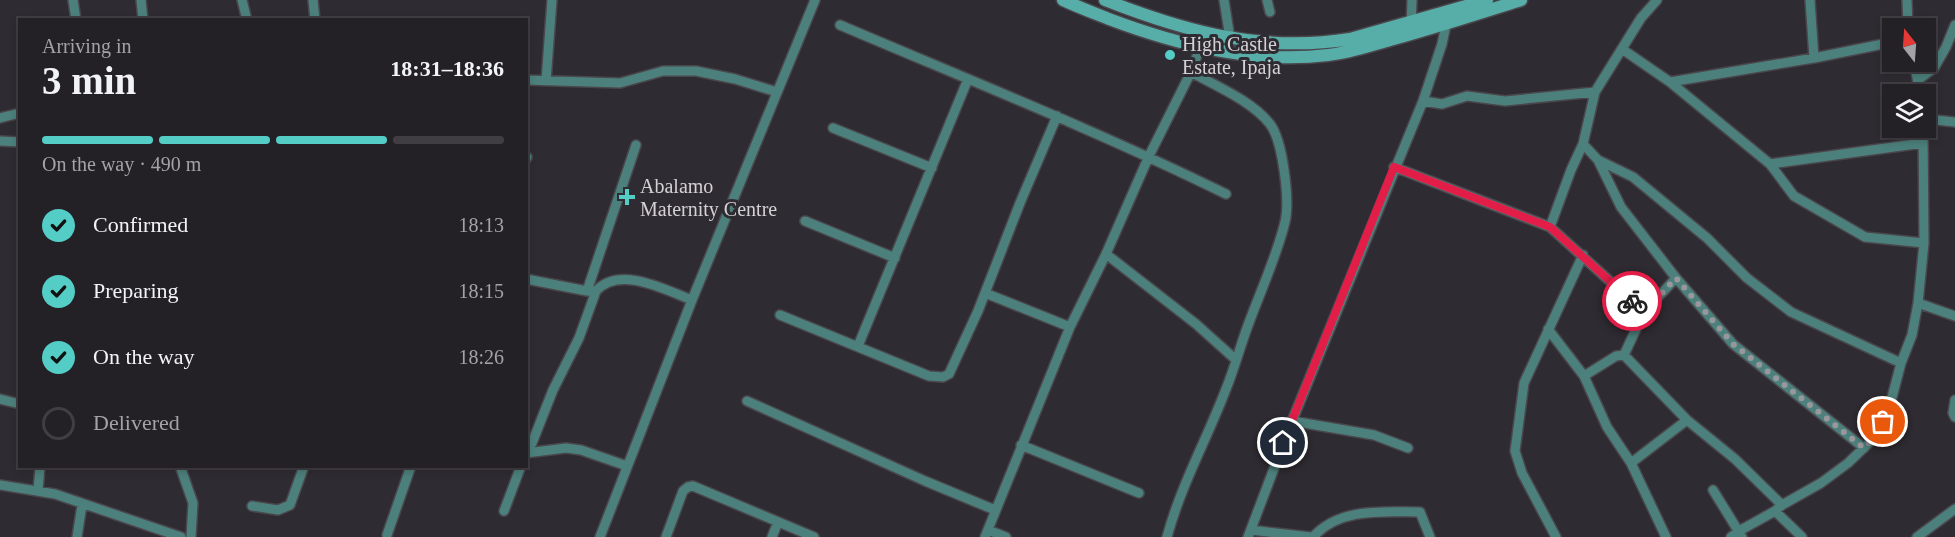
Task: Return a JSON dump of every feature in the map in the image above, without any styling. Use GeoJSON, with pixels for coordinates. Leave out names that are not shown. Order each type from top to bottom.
{"type":"FeatureCollection","features":[{"type":"Feature","properties":{"kind":"main road"},"geometry":{"type":"LineString","coordinates":[[1063,0],[1134,28],[1200,46],[1253,55],[1305,57],[1350,51],[1487,0]]}},
{"type":"Feature","properties":{"kind":"main road"},"geometry":{"type":"LineString","coordinates":[[1105,0],[1139,14],[1205,34],[1283,44],[1329,42],[1411,28],[1446,25],[1521,0]]}},
{"type":"Feature","properties":{"kind":"street"},"geometry":{"type":"LineString","coordinates":[[73,0],[76,18]]}},
{"type":"Feature","properties":{"kind":"street"},"geometry":{"type":"LineString","coordinates":[[141,0],[143,18]]}},
{"type":"Feature","properties":{"kind":"street"},"geometry":{"type":"LineString","coordinates":[[242,0],[246,18]]}},
{"type":"Feature","properties":{"kind":"street"},"geometry":{"type":"LineString","coordinates":[[313,0],[315,18]]}},
{"type":"Feature","properties":{"kind":"street"},"geometry":{"type":"LineString","coordinates":[[546,81],[552,0]]}},
{"type":"Feature","properties":{"kind":"street"},"geometry":{"type":"LineString","coordinates":[[600,537],[692,300],[815,0]]}},
{"type":"Feature","properties":{"kind":"street"},"geometry":{"type":"LineString","coordinates":[[1224,0],[1230,38]]}},
{"type":"Feature","properties":{"kind":"street"},"geometry":{"type":"LineString","coordinates":[[1267,0],[1270,12]]}},
{"type":"Feature","properties":{"kind":"street"},"geometry":{"type":"LineString","coordinates":[[1411,28],[1412,0]]}},
{"type":"Feature","properties":{"kind":"street"},"geometry":{"type":"LineString","coordinates":[[1550,227],[1583,144],[1595,92],[1641,18],[1657,0]]}},
{"type":"Feature","properties":{"kind":"street"},"geometry":{"type":"LineString","coordinates":[[1810,0],[1815,58]]}},
{"type":"Feature","properties":{"kind":"street"},"geometry":{"type":"LineString","coordinates":[[1907,0],[1908,18]]}},
{"type":"Feature","properties":{"kind":"street"},"geometry":{"type":"LineString","coordinates":[[840,25],[1149,156],[1226,194]]}},
{"type":"Feature","properties":{"kind":"street"},"geometry":{"type":"LineString","coordinates":[[1430,537],[1420,512],[1355,514],[1339,519],[1315,536],[1250,534],[1292,421],[1394,167],[1423,101],[1446,25]]}},
{"type":"Feature","properties":{"kind":"street"},"geometry":{"type":"LineString","coordinates":[[1918,80],[1934,68],[1955,25]]}},
{"type":"Feature","properties":{"kind":"street"},"geometry":{"type":"LineString","coordinates":[[1006,537],[987,534],[995,510],[1070,327],[1106,254],[1149,156],[1191,72],[1205,34]]}},
{"type":"Feature","properties":{"kind":"street"},"geometry":{"type":"LineString","coordinates":[[1670,82],[1882,44]]}},
{"type":"Feature","properties":{"kind":"street"},"geometry":{"type":"LineString","coordinates":[[1622,49],[1670,82],[1770,164],[1794,196],[1865,237],[1924,243]]}},
{"type":"Feature","properties":{"kind":"street"},"geometry":{"type":"LineString","coordinates":[[528,80],[621,83],[663,71],[696,70],[735,79],[777,93]]}},
{"type":"Feature","properties":{"kind":"street"},"geometry":{"type":"LineString","coordinates":[[1167,537],[1173,514],[1226,389],[1272,262],[1286,220],[1288,196],[1285,174],[1270,125],[1247,103],[1191,72]]}},
{"type":"Feature","properties":{"kind":"street"},"geometry":{"type":"LineString","coordinates":[[1916,72],[1919,84]]}},
{"type":"Feature","properties":{"kind":"street"},"geometry":{"type":"LineString","coordinates":[[858,346],[968,79]]}},
{"type":"Feature","properties":{"kind":"street"},"geometry":{"type":"LineString","coordinates":[[1423,101],[1442,104],[1467,96],[1504,100],[1595,92]]}},
{"type":"Feature","properties":{"kind":"street"},"geometry":{"type":"LineString","coordinates":[[0,118],[18,114]]}},
{"type":"Feature","properties":{"kind":"street"},"geometry":{"type":"LineString","coordinates":[[780,315],[929,376],[946,376],[955,364],[1057,116]]}},
{"type":"Feature","properties":{"kind":"street"},"geometry":{"type":"LineString","coordinates":[[1936,120],[1955,122]]}},
{"type":"Feature","properties":{"kind":"street"},"geometry":{"type":"LineString","coordinates":[[833,128],[932,168]]}},
{"type":"Feature","properties":{"kind":"street"},"geometry":{"type":"LineString","coordinates":[[1713,490],[1737,535],[1821,483],[1848,463],[1876,436],[1889,409],[1901,363],[1912,335],[1918,303],[1924,243],[1923,138]]}},
{"type":"Feature","properties":{"kind":"street"},"geometry":{"type":"LineString","coordinates":[[0,141],[18,142]]}},
{"type":"Feature","properties":{"kind":"street"},"geometry":{"type":"LineString","coordinates":[[1770,164],[1923,143]]}},
{"type":"Feature","properties":{"kind":"street"},"geometry":{"type":"LineString","coordinates":[[1583,144],[1598,160],[1621,207],[1676,278],[1733,344],[1864,448]]}},
{"type":"Feature","properties":{"kind":"street"},"geometry":{"type":"LineString","coordinates":[[528,450],[553,390],[579,338],[636,145]]}},
{"type":"Feature","properties":{"kind":"street"},"geometry":{"type":"LineString","coordinates":[[1598,160],[1633,177],[1707,238],[1748,278],[1791,312],[1901,363]]}},
{"type":"Feature","properties":{"kind":"street"},"geometry":{"type":"LineString","coordinates":[[1394,167],[1550,227],[1644,312]]}},
{"type":"Feature","properties":{"kind":"street"},"geometry":{"type":"LineString","coordinates":[[805,221],[895,258]]}},
{"type":"Feature","properties":{"kind":"street"},"geometry":{"type":"LineString","coordinates":[[1106,254],[1196,324],[1235,359]]}},
{"type":"Feature","properties":{"kind":"street"},"geometry":{"type":"LineString","coordinates":[[1556,537],[1522,473],[1515,451],[1522,390],[1582,255]]}},
{"type":"Feature","properties":{"kind":"street"},"geometry":{"type":"LineString","coordinates":[[1624,355],[1644,312],[1676,278]]}},
{"type":"Feature","properties":{"kind":"street"},"geometry":{"type":"LineString","coordinates":[[528,279],[592,291],[603,283],[628,279],[692,300]]}},
{"type":"Feature","properties":{"kind":"street"},"geometry":{"type":"LineString","coordinates":[[985,293],[1070,327]]}},
{"type":"Feature","properties":{"kind":"street"},"geometry":{"type":"LineString","coordinates":[[1918,303],[1955,316]]}},
{"type":"Feature","properties":{"kind":"street"},"geometry":{"type":"LineString","coordinates":[[1548,329],[1584,376],[1607,427],[1631,463],[1666,537]]}},
{"type":"Feature","properties":{"kind":"street"},"geometry":{"type":"LineString","coordinates":[[1584,376],[1616,356],[1624,355]]}},
{"type":"Feature","properties":{"kind":"street"},"geometry":{"type":"LineString","coordinates":[[1624,355],[1687,420],[1735,459],[1802,537]]}},
{"type":"Feature","properties":{"kind":"street"},"geometry":{"type":"LineString","coordinates":[[0,399],[18,404]]}},
{"type":"Feature","properties":{"kind":"street"},"geometry":{"type":"LineString","coordinates":[[1955,400],[1953,413],[1955,417]]}},
{"type":"Feature","properties":{"kind":"street"},"geometry":{"type":"LineString","coordinates":[[747,401],[995,510]]}},
{"type":"Feature","properties":{"kind":"street"},"geometry":{"type":"LineString","coordinates":[[1631,463],[1687,420]]}},
{"type":"Feature","properties":{"kind":"street"},"geometry":{"type":"LineString","coordinates":[[1292,421],[1374,435],[1407,448]]}},
{"type":"Feature","properties":{"kind":"street"},"geometry":{"type":"LineString","coordinates":[[1022,444],[1139,493]]}},
{"type":"Feature","properties":{"kind":"street"},"geometry":{"type":"LineString","coordinates":[[528,453],[566,448],[581,450],[627,466]]}},
{"type":"Feature","properties":{"kind":"street"},"geometry":{"type":"LineString","coordinates":[[38,491],[40,468]]}},
{"type":"Feature","properties":{"kind":"street"},"geometry":{"type":"LineString","coordinates":[[181,468],[193,503],[191,537]]}},
{"type":"Feature","properties":{"kind":"street"},"geometry":{"type":"LineString","coordinates":[[252,506],[278,510],[290,505],[303,468]]}},
{"type":"Feature","properties":{"kind":"street"},"geometry":{"type":"LineString","coordinates":[[387,535],[410,468]]}},
{"type":"Feature","properties":{"kind":"street"},"geometry":{"type":"LineString","coordinates":[[504,511],[520,468]]}},
{"type":"Feature","properties":{"kind":"street"},"geometry":{"type":"LineString","coordinates":[[0,485],[56,494],[82,505],[181,537]]}},
{"type":"Feature","properties":{"kind":"street"},"geometry":{"type":"LineString","coordinates":[[666,537],[683,491],[693,486],[814,537]]}},
{"type":"Feature","properties":{"kind":"street"},"geometry":{"type":"LineString","coordinates":[[77,537],[82,505]]}},
{"type":"Feature","properties":{"kind":"street"},"geometry":{"type":"LineString","coordinates":[[1917,537],[1955,509]]}},
{"type":"Feature","properties":{"kind":"street"},"geometry":{"type":"LineString","coordinates":[[772,537],[778,522]]}},
{"type":"Feature","properties":{"kind":"way so far"},"geometry":{"type":"LineString","coordinates":[[1632,301],[1644,312],[1676,278],[1733,344],[1864,448],[1876,436],[1883,422]]}},
{"type":"Feature","properties":{"kind":"place","name":"High Castle Estate, Ipaja"},"geometry":{"type":"Point","coordinates":[1170,55]}},
{"type":"Feature","properties":{"kind":"place","name":"Abalamo Maternity Centre"},"geometry":{"type":"Point","coordinates":[627,197]}},
{"type":"Feature","properties":{"kind":"route"},"geometry":{"type":"LineString","coordinates":[[1283,443],[1394,167],[1550,227],[1632,301]]}}]}
